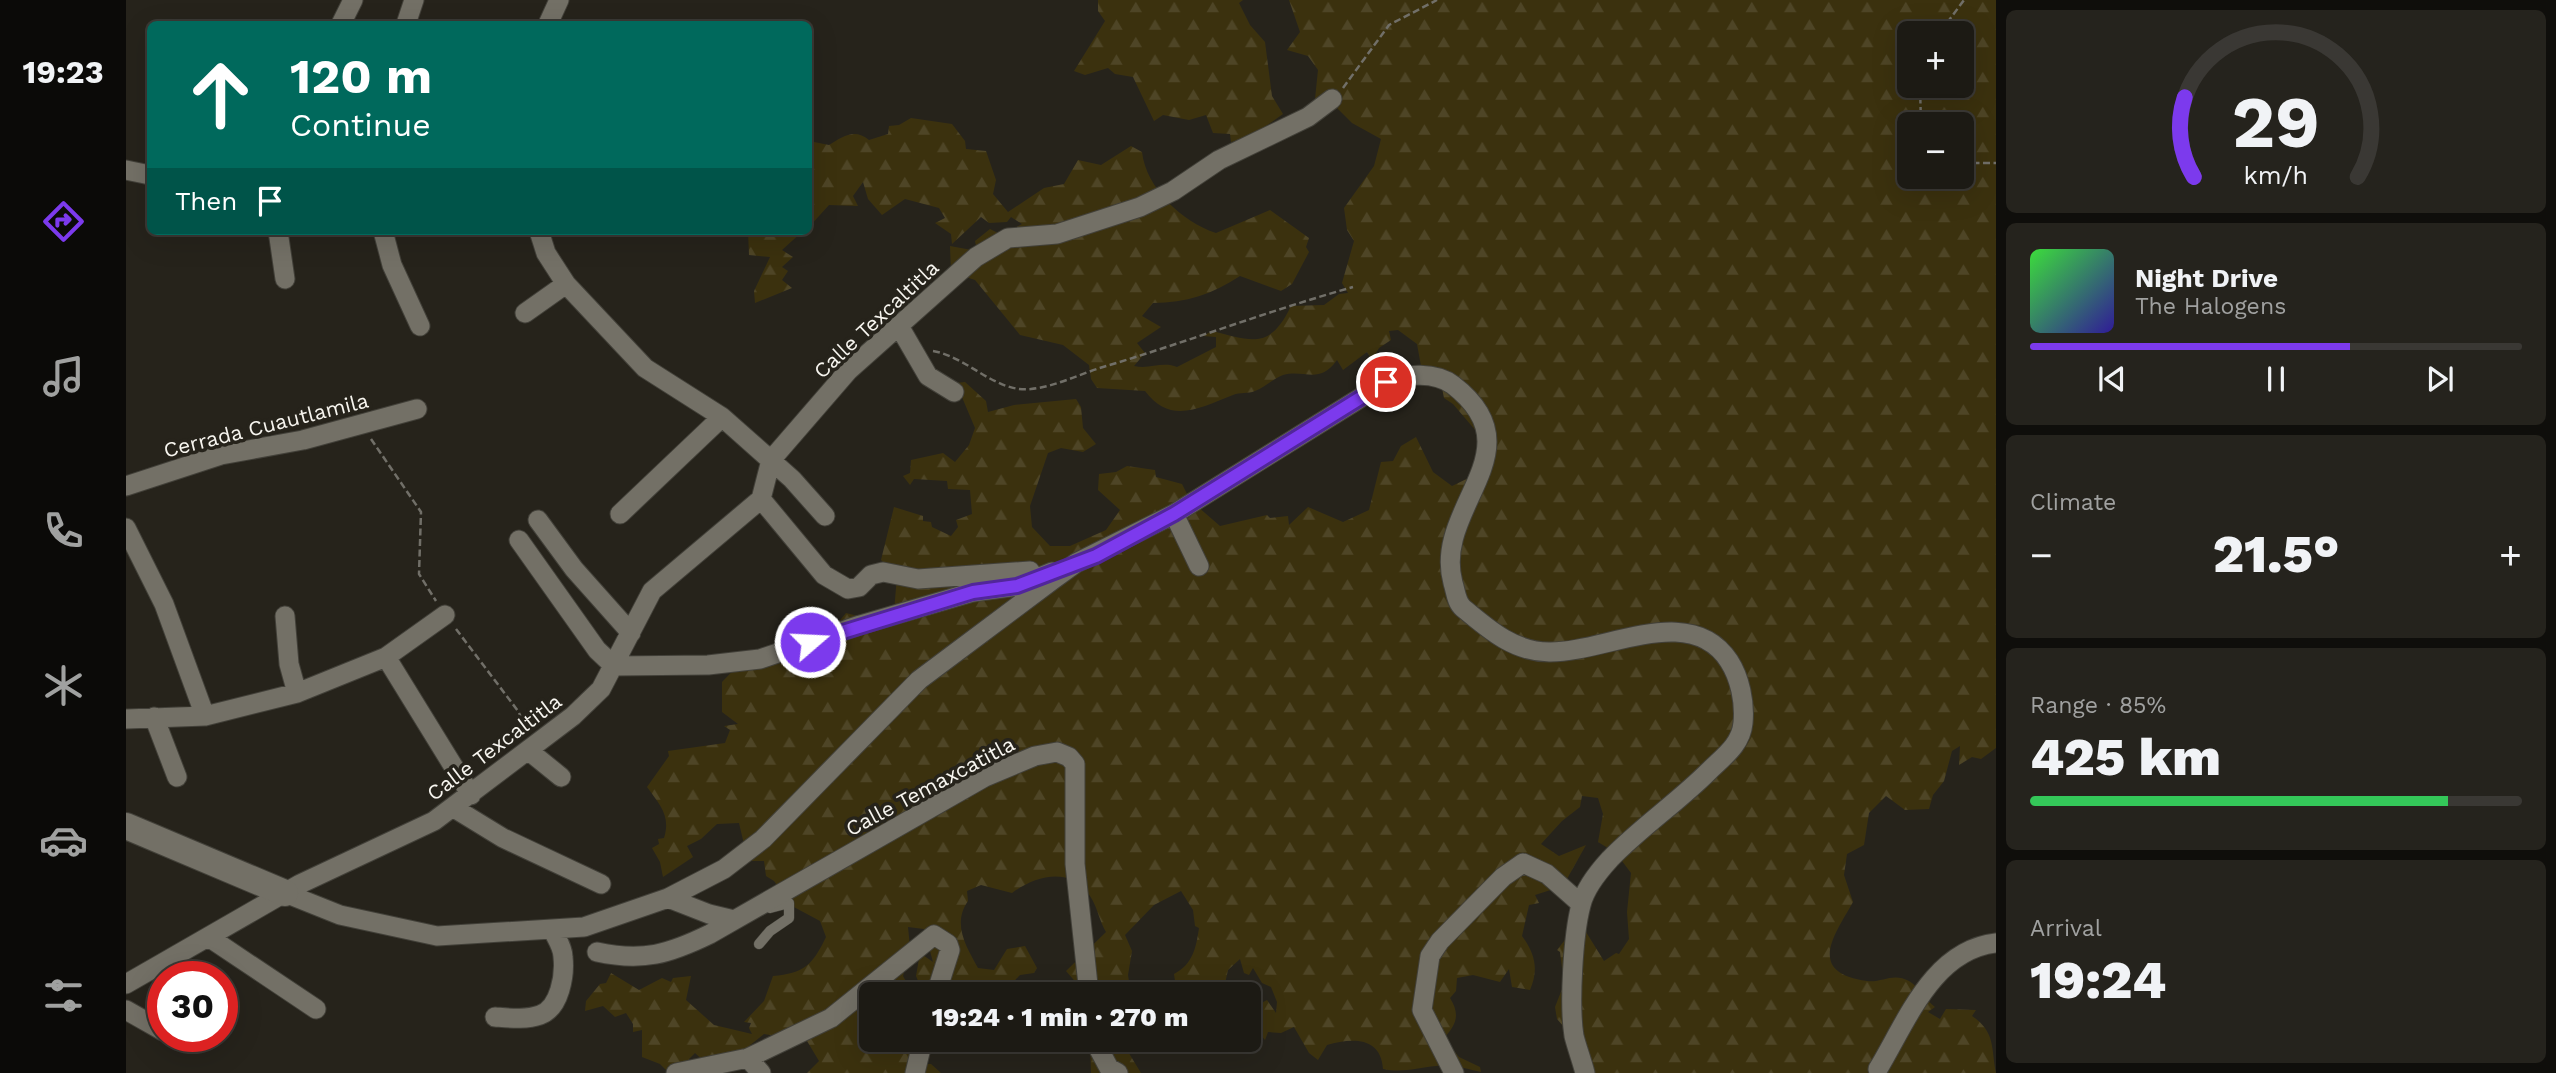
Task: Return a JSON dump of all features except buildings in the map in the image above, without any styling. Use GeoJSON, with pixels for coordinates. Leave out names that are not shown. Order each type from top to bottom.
{"type":"FeatureCollection","features":[{"type":"Feature","properties":{"kind":"street"},"geometry":{"type":"LineString","coordinates":[[343,21],[354,0]]}},
{"type":"Feature","properties":{"kind":"street"},"geometry":{"type":"LineString","coordinates":[[407,21],[414,0]]}},
{"type":"Feature","properties":{"kind":"street"},"geometry":{"type":"LineString","coordinates":[[549,21],[559,0]]}},
{"type":"Feature","properties":{"kind":"street","name":"Calle Texcaltitla"},"geometry":{"type":"LineString","coordinates":[[126,984],[285,893],[454,808],[593,699],[614,666],[652,591],[761,499],[771,460],[848,372],[976,257],[1008,238],[1057,234],[1140,207],[1173,191],[1219,160],[1308,117],[1332,100]]}},
{"type":"Feature","properties":{"kind":"street"},"geometry":{"type":"LineString","coordinates":[[126,170],[147,174]]}},
{"type":"Feature","properties":{"kind":"street"},"geometry":{"type":"LineString","coordinates":[[279,235],[285,279]]}},
{"type":"Feature","properties":{"kind":"street"},"geometry":{"type":"LineString","coordinates":[[383,235],[384,244],[420,327]]}},
{"type":"Feature","properties":{"kind":"street"},"geometry":{"type":"LineString","coordinates":[[540,235],[547,253],[566,284],[645,368],[722,417],[771,460],[825,516]]}},
{"type":"Feature","properties":{"kind":"street"},"geometry":{"type":"LineString","coordinates":[[524,313],[566,284]]}},
{"type":"Feature","properties":{"kind":"street"},"geometry":{"type":"LineString","coordinates":[[899,326],[928,376],[954,392]]}},
{"type":"Feature","properties":{"kind":"street"},"geometry":{"type":"LineString","coordinates":[[519,540],[597,650],[614,666],[708,665],[760,659],[973,592],[1017,586],[1076,563],[1174,514],[1401,375],[1443,377],[1468,396],[1487,424],[1488,451],[1480,477],[1452,534],[1449,568],[1459,604],[1495,636],[1548,653],[1600,646],[1643,636],[1687,632],[1705,637],[1721,649],[1739,677],[1743,722],[1740,739],[1697,783],[1611,859],[1594,879],[1581,904],[1573,968],[1574,1035],[1585,1073]]}},
{"type":"Feature","properties":{"kind":"street","name":"Cerrada Cuautlamila"},"geometry":{"type":"LineString","coordinates":[[126,486],[221,455],[303,440],[417,409]]}},
{"type":"Feature","properties":{"kind":"street"},"geometry":{"type":"LineString","coordinates":[[620,514],[722,417]]}},
{"type":"Feature","properties":{"kind":"street"},"geometry":{"type":"LineString","coordinates":[[761,499],[824,575],[848,589],[859,587],[871,575],[883,572],[918,579],[1009,574],[1076,563]]}},
{"type":"Feature","properties":{"kind":"street"},"geometry":{"type":"LineString","coordinates":[[1174,514],[1199,566]]}},
{"type":"Feature","properties":{"kind":"street"},"geometry":{"type":"LineString","coordinates":[[538,520],[574,569],[631,633]]}},
{"type":"Feature","properties":{"kind":"street"},"geometry":{"type":"LineString","coordinates":[[126,528],[164,604],[205,716]]}},
{"type":"Feature","properties":{"kind":"street"},"geometry":{"type":"LineString","coordinates":[[126,826],[340,915],[437,936],[584,927],[668,898],[724,869],[764,839],[919,680],[1076,563]]}},
{"type":"Feature","properties":{"kind":"street"},"geometry":{"type":"LineString","coordinates":[[126,719],[205,716],[297,693],[386,657],[445,615]]}},
{"type":"Feature","properties":{"kind":"street"},"geometry":{"type":"LineString","coordinates":[[285,616],[289,664],[297,693]]}},
{"type":"Feature","properties":{"kind":"street"},"geometry":{"type":"LineString","coordinates":[[386,657],[471,795]]}},
{"type":"Feature","properties":{"kind":"street"},"geometry":{"type":"LineString","coordinates":[[153,717],[177,777]]}},
{"type":"Feature","properties":{"kind":"street"},"geometry":{"type":"LineString","coordinates":[[528,751],[561,777]]}},
{"type":"Feature","properties":{"kind":"street","name":"Calle Temaxcatitla"},"geometry":{"type":"LineString","coordinates":[[597,952],[619,957],[672,953],[985,777],[1035,756],[1057,752],[1069,757],[1075,764],[1076,864],[1088,982]]}},
{"type":"Feature","properties":{"kind":"street"},"geometry":{"type":"LineString","coordinates":[[454,808],[503,838],[601,884]]}},
{"type":"Feature","properties":{"kind":"street"},"geometry":{"type":"LineString","coordinates":[[1454,1073],[1422,1010],[1430,956],[1435,947],[1503,877],[1523,863],[1547,874],[1581,904]]}},
{"type":"Feature","properties":{"kind":"street"},"geometry":{"type":"LineString","coordinates":[[668,898],[709,914],[734,920]]}},
{"type":"Feature","properties":{"kind":"street"},"geometry":{"type":"LineString","coordinates":[[495,1017],[523,1018],[542,1015],[553,1005],[562,979],[563,954],[553,931]]}},
{"type":"Feature","properties":{"kind":"street"},"geometry":{"type":"LineString","coordinates":[[877,982],[934,935],[948,944],[950,950],[940,982]]}},
{"type":"Feature","properties":{"kind":"street"},"geometry":{"type":"LineString","coordinates":[[210,938],[316,1009]]}},
{"type":"Feature","properties":{"kind":"street"},"geometry":{"type":"LineString","coordinates":[[1878,1069],[1920,999],[1948,961],[1976,946],[1996,943]]}},
{"type":"Feature","properties":{"kind":"street"},"geometry":{"type":"LineString","coordinates":[[676,1073],[754,1065],[841,1012],[859,997]]}},
{"type":"Feature","properties":{"kind":"street"},"geometry":{"type":"LineString","coordinates":[[126,1010],[147,1022]]}},
{"type":"Feature","properties":{"kind":"street"},"geometry":{"type":"LineString","coordinates":[[915,1073],[920,1052]]}},
{"type":"Feature","properties":{"kind":"street"},"geometry":{"type":"LineString","coordinates":[[1099,1052],[1109,1068],[1118,1073]]}},
{"type":"Feature","properties":{"kind":"lane"},"geometry":{"type":"LineString","coordinates":[[734,920],[747,920],[771,907],[789,903],[789,918],[770,931],[759,944]]}},
{"type":"Feature","properties":{"kind":"path"},"geometry":{"type":"LineString","coordinates":[[1332,100],[1389,25],[1437,0]]}},
{"type":"Feature","properties":{"kind":"path"},"geometry":{"type":"LineString","coordinates":[[1948,21],[1964,0]]}},
{"type":"Feature","properties":{"kind":"path"},"geometry":{"type":"LineString","coordinates":[[1974,163],[1996,163]]}},
{"type":"Feature","properties":{"kind":"path"},"geometry":{"type":"LineString","coordinates":[[912,347],[945,353],[962,360],[1000,384],[1030,390],[1190,340],[1266,312],[1353,287]]}},
{"type":"Feature","properties":{"kind":"path"},"geometry":{"type":"LineString","coordinates":[[361,424],[421,512],[419,574],[445,615],[517,711],[530,734],[528,751]]}},
{"type":"Feature","properties":{"kind":"green space"},"geometry":{"type":"Polygon","coordinates":[[[1098,0],[1243,0],[1239,3],[1250,25],[1265,42],[1272,96],[1283,114],[1252,136],[1231,142],[1230,134],[1213,133],[1206,115],[1189,120],[1163,115],[1154,121],[1133,77],[1115,74],[1108,68],[1085,75],[1074,71],[1105,21],[1098,11],[1098,0]]]}},
{"type":"Feature","properties":{"kind":"green space"},"geometry":{"type":"Polygon","coordinates":[[[1289,0],[1996,0],[1996,748],[1981,759],[1972,757],[1959,765],[1960,746],[1952,751],[1944,781],[1933,795],[1929,809],[1905,810],[1886,796],[1869,813],[1864,845],[1847,854],[1844,875],[1853,902],[1830,951],[1836,970],[1848,976],[1867,981],[1898,977],[1909,981],[1935,1007],[1928,1012],[1940,1019],[1946,1009],[1976,1010],[1972,1016],[1989,1035],[1996,1073],[1579,1073],[1577,1042],[1557,1019],[1555,1007],[1564,984],[1560,952],[1557,950],[1568,936],[1586,932],[1604,961],[1616,953],[1619,954],[1629,939],[1627,912],[1631,873],[1616,853],[1598,842],[1603,814],[1598,798],[1582,796],[1580,807],[1562,821],[1541,844],[1559,856],[1586,845],[1563,886],[1535,895],[1539,903],[1529,905],[1522,936],[1530,949],[1535,968],[1530,990],[1512,987],[1509,969],[1500,982],[1473,975],[1457,978],[1456,991],[1450,998],[1456,1019],[1444,1038],[1459,1057],[1480,1067],[1481,1072],[1447,1066],[1383,1069],[1377,1050],[1371,1045],[1355,1041],[1327,1045],[1318,1060],[1309,1053],[1294,1027],[1281,1033],[1268,1032],[1265,1040],[1261,1035],[1261,1003],[1267,1000],[1276,1013],[1277,1002],[1271,987],[1262,983],[1253,968],[1249,975],[1244,973],[1240,959],[1228,970],[1225,982],[1174,982],[1174,974],[1186,965],[1192,955],[1199,928],[1195,926],[1193,910],[1181,891],[1154,905],[1125,935],[1132,951],[1129,982],[1076,982],[1066,971],[1106,932],[1090,896],[1082,887],[1073,880],[1053,876],[1032,882],[1012,893],[981,885],[967,891],[968,901],[961,918],[962,935],[978,968],[994,970],[1007,949],[1025,946],[1037,968],[1034,973],[1020,975],[1013,982],[919,982],[916,976],[920,953],[933,962],[924,929],[908,927],[910,947],[901,949],[906,965],[903,976],[906,982],[859,982],[859,1052],[915,1052],[912,1064],[931,1064],[941,1073],[807,1073],[819,1061],[807,1041],[764,1034],[744,1050],[707,1064],[695,1053],[689,1059],[689,1069],[667,1071],[660,1064],[642,1057],[642,1030],[633,1032],[633,1024],[626,1013],[615,1017],[603,1006],[585,1011],[586,1001],[600,984],[606,983],[611,973],[639,990],[662,978],[671,982],[673,978],[691,976],[686,1000],[714,1025],[752,1034],[749,1028],[751,1023],[744,1022],[764,1001],[773,976],[800,970],[821,947],[826,937],[820,921],[792,906],[774,881],[766,876],[764,861],[748,861],[739,823],[717,824],[701,839],[687,846],[693,857],[663,877],[660,862],[652,848],[659,844],[658,839],[664,838],[665,817],[647,787],[669,756],[668,751],[725,743],[730,730],[724,726],[738,724],[722,712],[722,682],[749,654],[814,652],[846,613],[870,619],[894,612],[897,576],[881,560],[894,507],[923,516],[923,521],[931,522],[932,527],[951,536],[958,527],[956,520],[972,514],[970,490],[948,489],[947,481],[914,479],[910,485],[903,476],[910,473],[911,460],[943,453],[955,462],[969,445],[975,428],[956,383],[965,382],[986,401],[988,412],[1014,405],[1076,399],[1081,407],[1083,428],[1096,444],[1083,452],[1061,448],[1048,453],[1030,506],[1032,527],[1050,546],[1070,546],[1106,530],[1120,510],[1098,490],[1099,474],[1116,472],[1127,466],[1155,470],[1156,477],[1182,484],[1190,500],[1220,526],[1267,515],[1270,518],[1288,516],[1289,525],[1308,507],[1343,522],[1369,510],[1381,462],[1393,461],[1401,446],[1416,437],[1433,472],[1452,486],[1483,471],[1482,438],[1453,404],[1444,398],[1442,388],[1421,366],[1417,344],[1398,330],[1389,331],[1391,340],[1379,348],[1372,360],[1367,352],[1343,370],[1337,360],[1330,368],[1318,374],[1283,375],[1252,392],[1236,394],[1186,411],[1175,411],[1165,408],[1145,391],[1097,388],[1091,379],[1089,365],[1063,345],[1020,335],[975,280],[951,272],[950,246],[977,251],[975,241],[990,229],[1002,235],[1022,224],[1011,217],[1007,222],[989,223],[981,217],[952,244],[951,234],[935,223],[945,218],[939,208],[905,199],[882,215],[868,199],[863,182],[853,196],[858,206],[829,205],[812,224],[812,142],[829,145],[844,136],[854,134],[869,140],[888,134],[889,126],[899,125],[911,118],[952,124],[965,141],[966,149],[986,151],[996,180],[993,194],[1008,212],[1044,188],[1064,184],[1078,160],[1101,165],[1131,146],[1142,152],[1150,178],[1158,191],[1179,212],[1203,228],[1216,233],[1270,210],[1309,238],[1306,247],[1309,252],[1292,284],[1281,291],[1240,276],[1199,296],[1153,303],[1142,316],[1161,327],[1137,343],[1145,353],[1134,366],[1177,367],[1216,347],[1216,337],[1203,336],[1212,331],[1238,338],[1259,339],[1275,330],[1291,306],[1324,305],[1339,294],[1348,293],[1342,283],[1354,241],[1347,230],[1344,208],[1374,166],[1381,139],[1352,123],[1336,107],[1315,99],[1318,70],[1308,56],[1287,50],[1300,32],[1289,0]]]}},
{"type":"Feature","properties":{"kind":"green space"},"geometry":{"type":"Polygon","coordinates":[[[748,235],[799,235],[782,250],[793,257],[782,267],[788,271],[782,280],[792,288],[755,303],[754,291],[770,257],[749,255],[748,235]]]}},
{"type":"Feature","properties":{"kind":"green space"},"geometry":{"type":"Polygon","coordinates":[[[1090,1052],[1128,1052],[1141,1073],[1091,1073],[1090,1052]]]}},
{"type":"Feature","properties":{"kind":"route"},"geometry":{"type":"LineString","coordinates":[[810,642],[973,592],[1017,586],[1096,556],[1174,514],[1386,382]]}}]}
